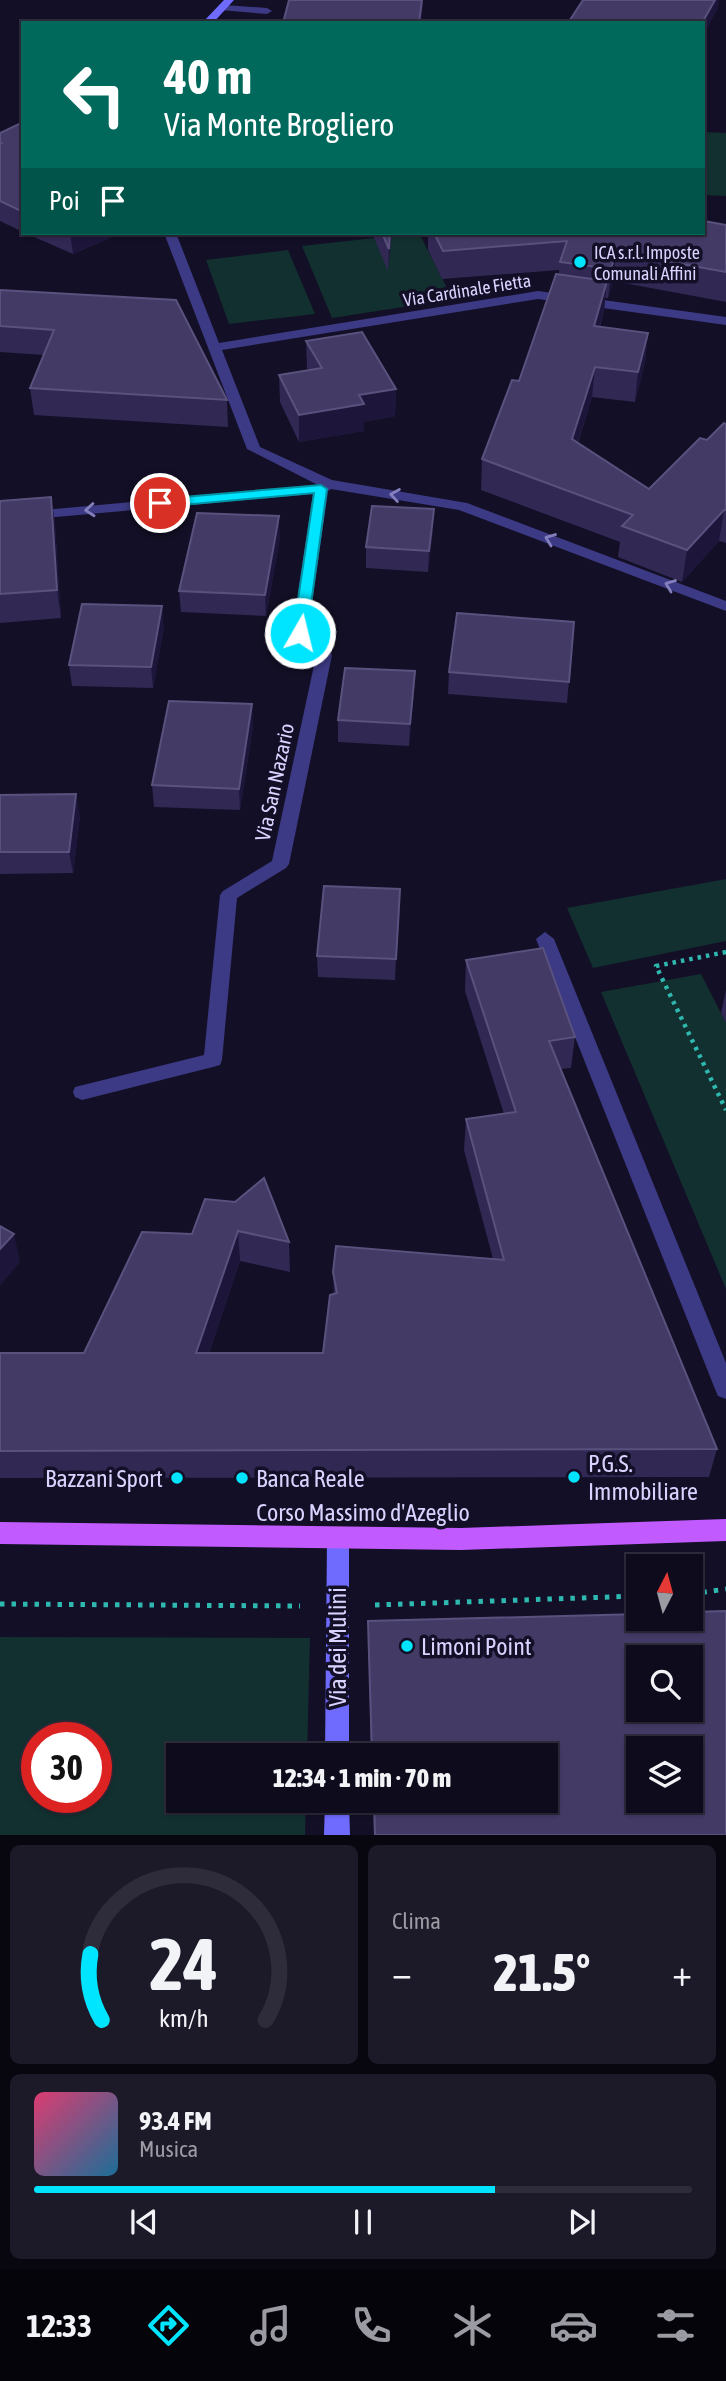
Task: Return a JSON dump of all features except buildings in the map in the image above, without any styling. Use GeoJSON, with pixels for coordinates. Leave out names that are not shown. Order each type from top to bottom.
{"type":"FeatureCollection","features":[{"type":"Feature","properties":{"kind":"main road","name":"Corso Massimo d'Azeglio"},"geometry":{"type":"LineString","coordinates":[[0,1533],[461,1539],[726,1530]]}},
{"type":"Feature","properties":{"kind":"street"},"geometry":{"type":"LineString","coordinates":[[208,21],[226,4],[268,6]]}},
{"type":"Feature","properties":{"kind":"street"},"geometry":{"type":"LineString","coordinates":[[171,235],[254,449],[324,486]]}},
{"type":"Feature","properties":{"kind":"street","name":"Via Cardinale Fietta"},"geometry":{"type":"LineString","coordinates":[[213,348],[538,295],[726,321]]}},
{"type":"Feature","properties":{"kind":"street"},"geometry":{"type":"LineString","coordinates":[[0,518],[324,486],[462,506],[726,606]]}},
{"type":"Feature","properties":{"kind":"street","name":"Via San Nazario"},"geometry":{"type":"LineString","coordinates":[[82,1092],[213,1060],[229,895],[279,864],[324,655],[300,633],[324,486]]}},
{"type":"Feature","properties":{"kind":"street"},"geometry":{"type":"LineString","coordinates":[[545,939],[726,1389]]}},
{"type":"Feature","properties":{"kind":"street","name":"Via dei Mulini"},"geometry":{"type":"LineString","coordinates":[[337,1743],[338,1538]]}},
{"type":"Feature","properties":{"kind":"street"},"geometry":{"type":"LineString","coordinates":[[337,1813],[337,1835]]}},
{"type":"Feature","properties":{"kind":"path"},"geometry":{"type":"LineString","coordinates":[[726,952],[656,966],[726,1110]]}},
{"type":"Feature","properties":{"kind":"path"},"geometry":{"type":"LineString","coordinates":[[704,1592],[726,1589]]}},
{"type":"Feature","properties":{"kind":"green space"},"geometry":{"type":"Polygon","coordinates":[[[705,132],[726,133],[726,196],[705,195],[705,132]]]}},
{"type":"Feature","properties":{"kind":"green space"},"geometry":{"type":"Polygon","coordinates":[[[420,235],[446,286],[444,296],[429,303],[332,318],[302,246],[420,235]]]}},
{"type":"Feature","properties":{"kind":"green space"},"geometry":{"type":"Polygon","coordinates":[[[288,250],[315,314],[229,324],[206,260],[288,250]]]}},
{"type":"Feature","properties":{"kind":"green space"},"geometry":{"type":"Polygon","coordinates":[[[726,879],[726,941],[593,968],[567,908],[726,879]]]}},
{"type":"Feature","properties":{"kind":"green space"},"geometry":{"type":"Polygon","coordinates":[[[701,974],[726,1023],[726,1289],[601,992],[701,974]]]}},
{"type":"Feature","properties":{"kind":"green space"},"geometry":{"type":"Polygon","coordinates":[[[0,1637],[310,1638],[307,1743],[166,1743],[166,1813],[306,1813],[305,1835],[0,1835],[0,1637]]]}},
{"type":"Feature","properties":{"kind":"place","name":"ICA s.r.l. Imposte Comunali Affini"},"geometry":{"type":"Point","coordinates":[580,262]}},
{"type":"Feature","properties":{"kind":"place","name":"P.G.S. Immobiliare"},"geometry":{"type":"Point","coordinates":[574,1477]}},
{"type":"Feature","properties":{"kind":"place","name":"Bazzani Sport"},"geometry":{"type":"Point","coordinates":[177,1478]}},
{"type":"Feature","properties":{"kind":"place","name":"Banca Reale"},"geometry":{"type":"Point","coordinates":[242,1478]}},
{"type":"Feature","properties":{"kind":"place","name":"Limoni Point"},"geometry":{"type":"Point","coordinates":[407,1646]}},
{"type":"Feature","properties":{"kind":"route"},"geometry":{"type":"LineString","coordinates":[[160,503],[321,489],[300,633]]}}]}
